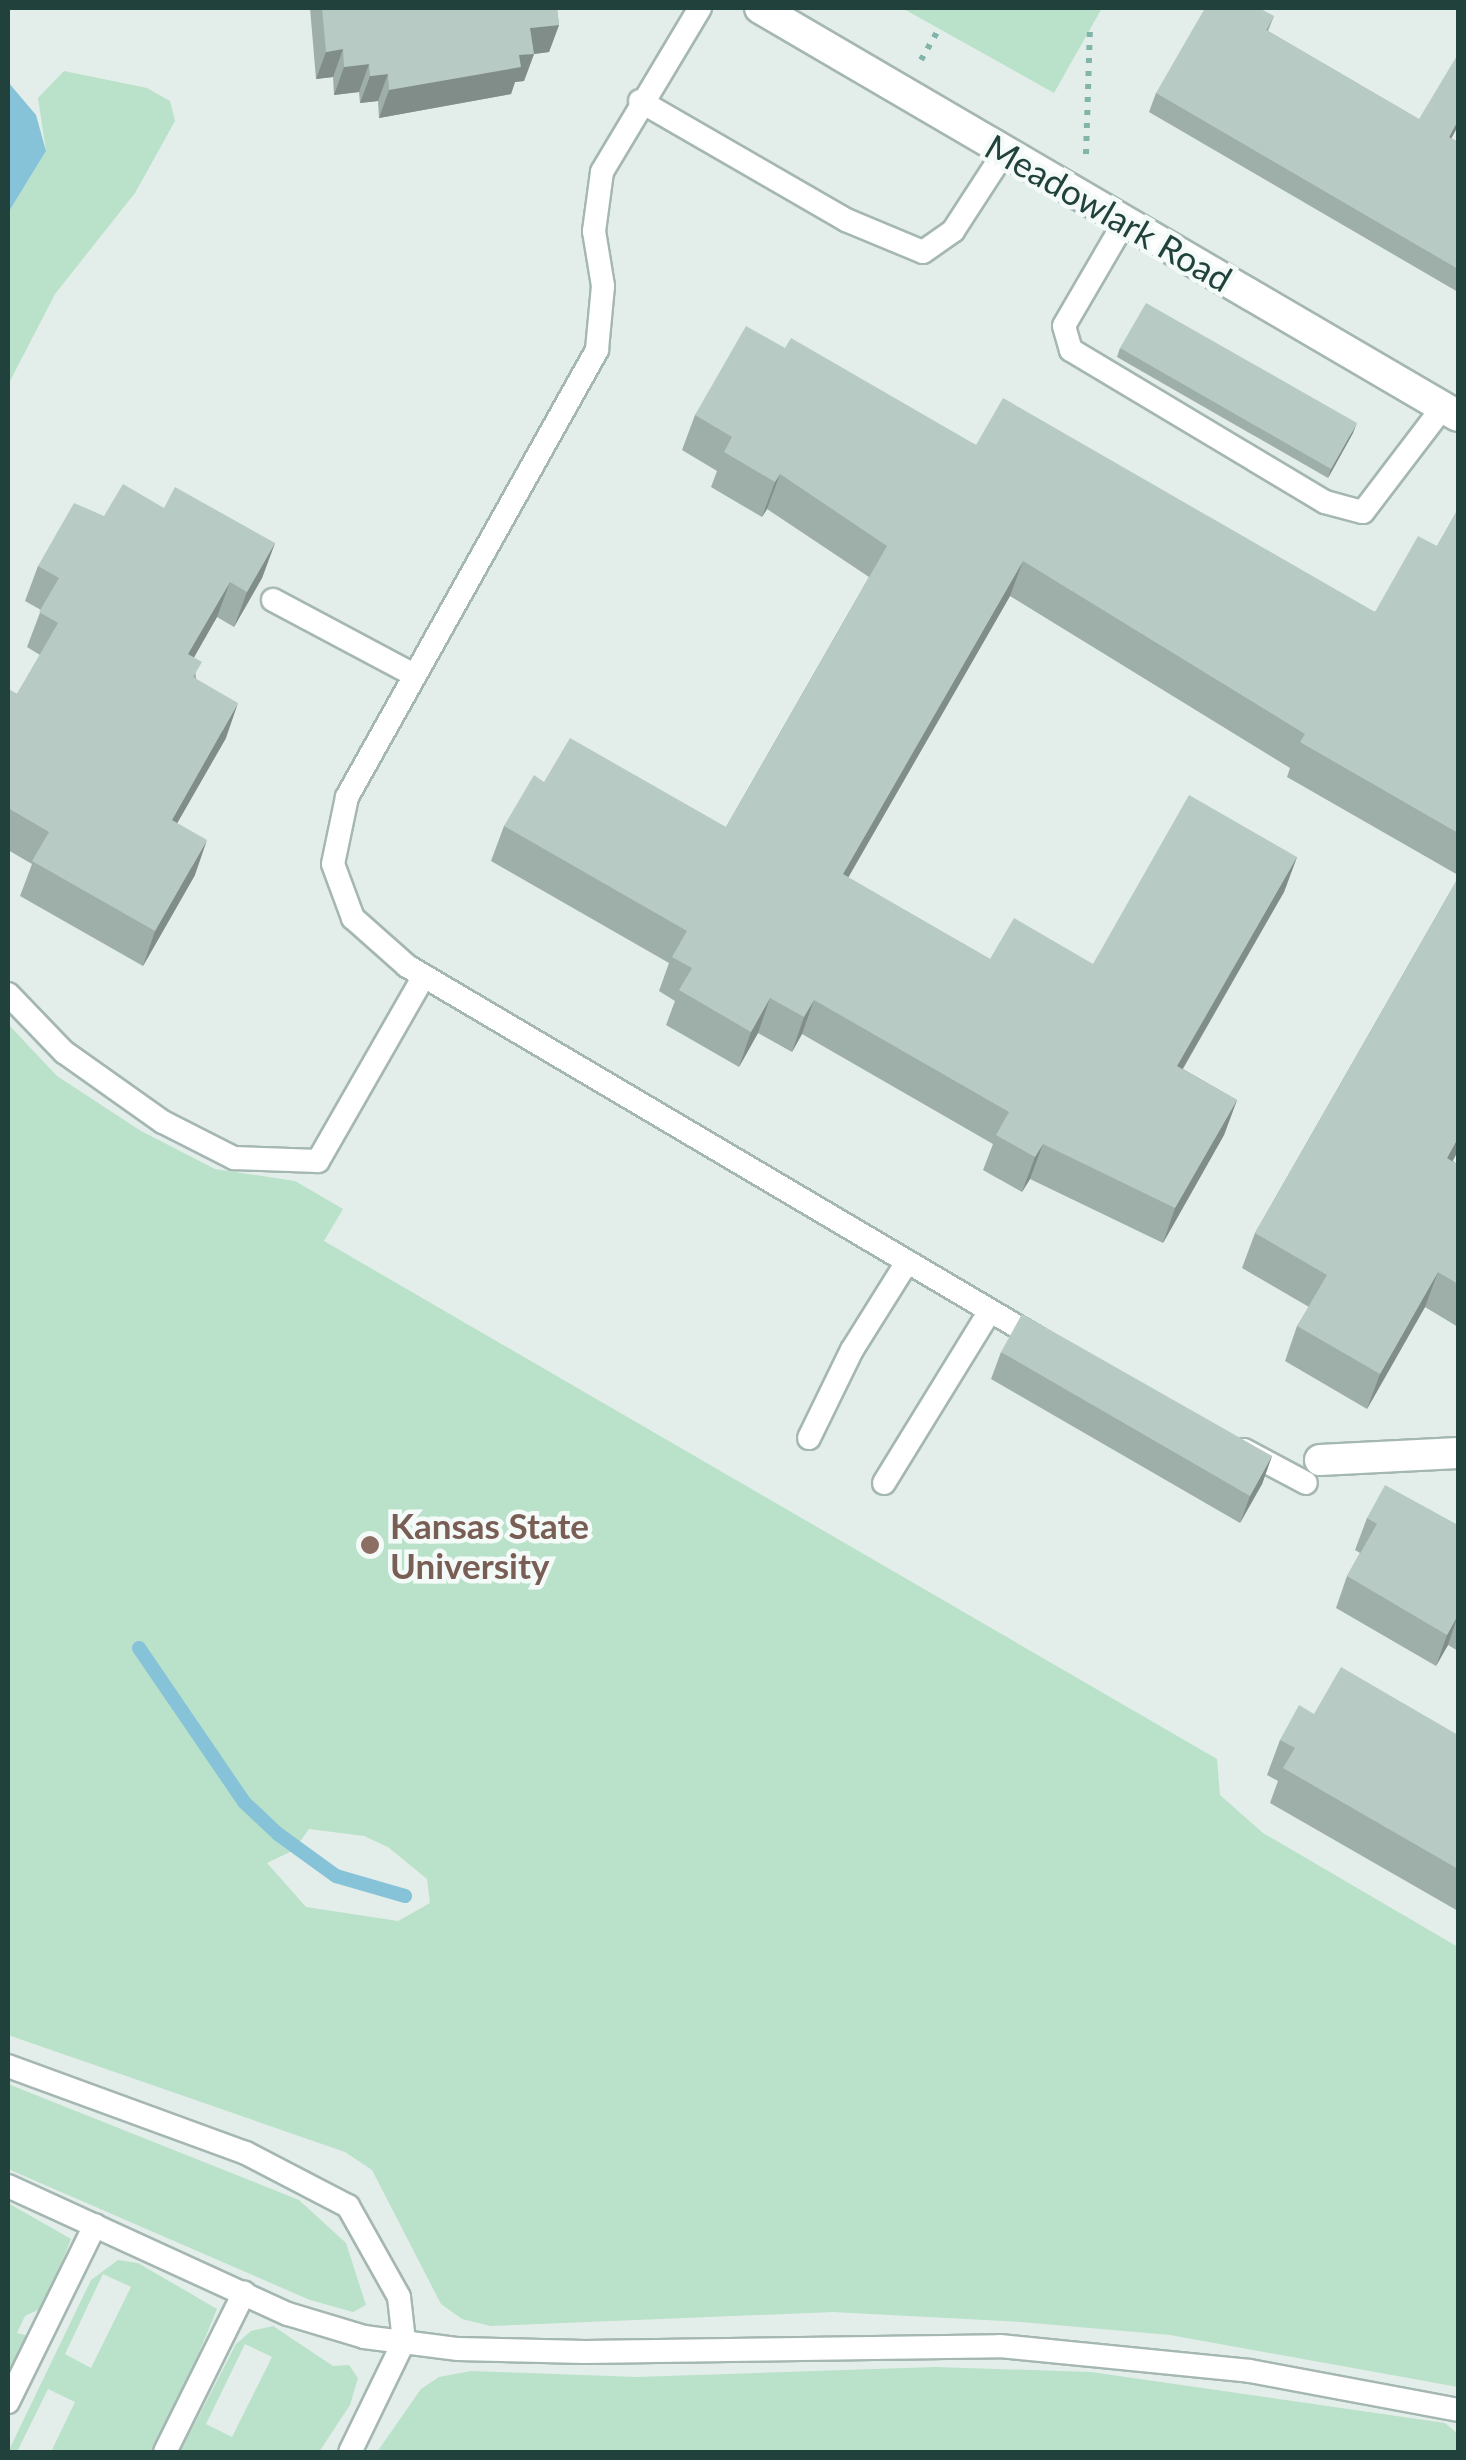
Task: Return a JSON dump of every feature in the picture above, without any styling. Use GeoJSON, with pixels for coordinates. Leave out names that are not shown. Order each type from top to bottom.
{"type":"FeatureCollection","features":[{"type":"Feature","properties":{"kind":"street","name":"Meadowlark Road"},"geometry":{"type":"LineString","coordinates":[[760,8],[1451,412]]}},
{"type":"Feature","properties":{"kind":"street"},"geometry":{"type":"LineString","coordinates":[[1313,1472],[1458,1453]]}},
{"type":"Feature","properties":{"kind":"lane"},"geometry":{"type":"LineString","coordinates":[[700,8],[640,101],[602,172],[594,231],[604,286],[597,350],[412,674],[346,798],[333,864],[354,918],[424,976],[1066,1355]]}},
{"type":"Feature","properties":{"kind":"lane"},"geometry":{"type":"LineString","coordinates":[[640,101],[846,220],[923,252],[954,231],[1005,151]]}},
{"type":"Feature","properties":{"kind":"lane"},"geometry":{"type":"LineString","coordinates":[[1125,220],[1064,326],[1070,350],[1325,502],[1363,512],[1451,412]]}},
{"type":"Feature","properties":{"kind":"lane"},"geometry":{"type":"LineString","coordinates":[[273,600],[412,674]]}},
{"type":"Feature","properties":{"kind":"lane"},"geometry":{"type":"LineString","coordinates":[[8,994],[64,1052],[163,1122],[234,1158],[318,1161],[424,976]]}},
{"type":"Feature","properties":{"kind":"lane"},"geometry":{"type":"LineString","coordinates":[[808,1438],[852,1350],[907,1262]]}},
{"type":"Feature","properties":{"kind":"lane"},"geometry":{"type":"LineString","coordinates":[[884,1483],[990,1311]]}},
{"type":"Feature","properties":{"kind":"lane"},"geometry":{"type":"LineString","coordinates":[[1220,1437],[1313,1472]]}},
{"type":"Feature","properties":{"kind":"lane"},"geometry":{"type":"LineString","coordinates":[[8,2066],[246,2153],[348,2206],[399,2297],[404,2341],[350,2452]]}},
{"type":"Feature","properties":{"kind":"lane"},"geometry":{"type":"LineString","coordinates":[[8,2186],[323,2327],[404,2341],[585,2352],[1000,2346],[1250,2371],[1458,2410]]}},
{"type":"Feature","properties":{"kind":"lane"},"geometry":{"type":"LineString","coordinates":[[8,2402],[95,2225]]}},
{"type":"Feature","properties":{"kind":"lane"},"geometry":{"type":"LineString","coordinates":[[166,2452],[244,2293]]}},
{"type":"Feature","properties":{"kind":"path"},"geometry":{"type":"LineString","coordinates":[[1082,195],[1091,112],[1090,30]]}},
{"type":"Feature","properties":{"kind":"green space"},"geometry":{"type":"Polygon","coordinates":[[[902,8],[1102,8],[1054,93],[902,8]]]}},
{"type":"Feature","properties":{"kind":"green space"},"geometry":{"type":"Polygon","coordinates":[[[64,71],[147,88],[170,101],[175,121],[135,193],[55,294],[8,385],[8,213],[46,151],[38,98],[64,71]]]}},
{"type":"Feature","properties":{"kind":"green space","name":"Kansas State University"},"geometry":{"type":"Polygon","coordinates":[[[8,1024],[57,1076],[141,1131],[215,1169],[295,1181],[343,1209],[324,1241],[1217,1759],[1220,1795],[1263,1833],[1458,1947],[1458,2387],[1170,2335],[1021,2322],[833,2312],[491,2326],[462,2319],[441,2304],[372,2170],[345,2152],[8,2035],[8,1024]],[[309,1829],[294,1850],[267,1863],[306,1907],[398,1921],[430,1903],[427,1879],[388,1847],[364,1836],[309,1829]]]}},
{"type":"Feature","properties":{"kind":"green space"},"geometry":{"type":"Polygon","coordinates":[[[8,2084],[299,2200],[346,2243],[366,2305],[353,2312],[310,2300],[8,2169],[8,2084]]]}},
{"type":"Feature","properties":{"kind":"green space"},"geometry":{"type":"Polygon","coordinates":[[[8,2203],[71,2239],[44,2307],[25,2316],[17,2333],[29,2336],[8,2377],[8,2203]]]}},
{"type":"Feature","properties":{"kind":"green space"},"geometry":{"type":"Polygon","coordinates":[[[118,2260],[138,2263],[217,2309],[158,2452],[51,2452],[75,2402],[48,2389],[17,2452],[8,2452],[91,2280],[118,2260]],[[103,2274],[65,2354],[91,2368],[131,2287],[103,2274]]]}},
{"type":"Feature","properties":{"kind":"green space"},"geometry":{"type":"Polygon","coordinates":[[[273,2326],[333,2366],[349,2365],[358,2378],[350,2405],[319,2452],[180,2452],[236,2344],[251,2331],[273,2326]],[[245,2344],[206,2424],[232,2437],[272,2357],[245,2344]]]}},
{"type":"Feature","properties":{"kind":"green space"},"geometry":{"type":"Polygon","coordinates":[[[935,2367],[1091,2372],[1445,2423],[1458,2434],[1458,2452],[377,2452],[421,2389],[439,2377],[471,2371],[637,2377],[935,2367]]]}},
{"type":"Feature","properties":{"kind":"water"},"geometry":{"type":"Polygon","coordinates":[[[8,82],[36,115],[46,151],[8,213],[8,82]]]}},
{"type":"Feature","properties":{"kind":"building"},"geometry":{"type":"Polygon","coordinates":[[[322,8],[557,8],[559,25],[530,28],[534,54],[519,55],[521,67],[389,90],[388,74],[370,76],[369,64],[344,67],[343,49],[326,52],[322,8]]]}},
{"type":"Feature","properties":{"kind":"building"},"geometry":{"type":"Polygon","coordinates":[[[1205,8],[1259,8],[1274,16],[1266,30],[1419,119],[1458,54],[1458,120],[1449,137],[1458,142],[1458,269],[1156,93],[1205,8]]]}},
{"type":"Feature","properties":{"kind":"building"},"geometry":{"type":"Polygon","coordinates":[[[1146,303],[1357,423],[1331,469],[1120,348],[1146,303]]]}},
{"type":"Feature","properties":{"kind":"building"},"geometry":{"type":"Polygon","coordinates":[[[746,326],[785,348],[791,338],[976,445],[1003,398],[1375,612],[1418,536],[1437,546],[1458,509],[1458,833],[1300,742],[1305,734],[1023,561],[843,874],[990,959],[1014,918],[1093,964],[1189,795],[1297,857],[1177,1066],[1237,1100],[1175,1208],[1043,1144],[1035,1157],[996,1135],[1009,1112],[814,1000],[804,1017],[770,998],[751,1032],[679,990],[692,968],[672,957],[687,931],[504,826],[534,775],[544,782],[570,738],[726,827],[887,546],[780,474],[775,482],[724,452],[732,437],[695,415],[746,326]]]}},
{"type":"Feature","properties":{"kind":"building"},"geometry":{"type":"Polygon","coordinates":[[[123,484],[164,508],[175,487],[275,543],[247,592],[230,582],[188,654],[202,662],[193,677],[238,703],[172,820],[207,840],[155,931],[32,861],[49,832],[8,808],[8,689],[17,694],[58,623],[39,612],[59,578],[38,566],[74,503],[104,516],[123,484]]]}},
{"type":"Feature","properties":{"kind":"building"},"geometry":{"type":"Polygon","coordinates":[[[1458,878],[1458,1138],[1447,1158],[1458,1165],[1458,1284],[1438,1272],[1380,1374],[1297,1326],[1327,1275],[1255,1233],[1458,878]]]}},
{"type":"Feature","properties":{"kind":"building"},"geometry":{"type":"Polygon","coordinates":[[[1022,1314],[1272,1456],[1250,1496],[1001,1352],[1022,1314]]]}},
{"type":"Feature","properties":{"kind":"building"},"geometry":{"type":"Polygon","coordinates":[[[1385,1485],[1458,1525],[1458,1615],[1447,1635],[1347,1576],[1377,1524],[1367,1518],[1385,1485]]]}},
{"type":"Feature","properties":{"kind":"building"},"geometry":{"type":"Polygon","coordinates":[[[1341,1667],[1458,1735],[1458,1869],[1283,1768],[1295,1748],[1280,1740],[1299,1705],[1314,1714],[1341,1667]]]}},
{"type":"Feature","properties":{"kind":"waterway"},"geometry":{"type":"LineString","coordinates":[[139,1648],[244,1802],[278,1834],[336,1876],[405,1896]]}},
{"type":"Feature","properties":{"kind":"place","name":"Kansas State University"},"geometry":{"type":"Point","coordinates":[370,1545]}}]}
